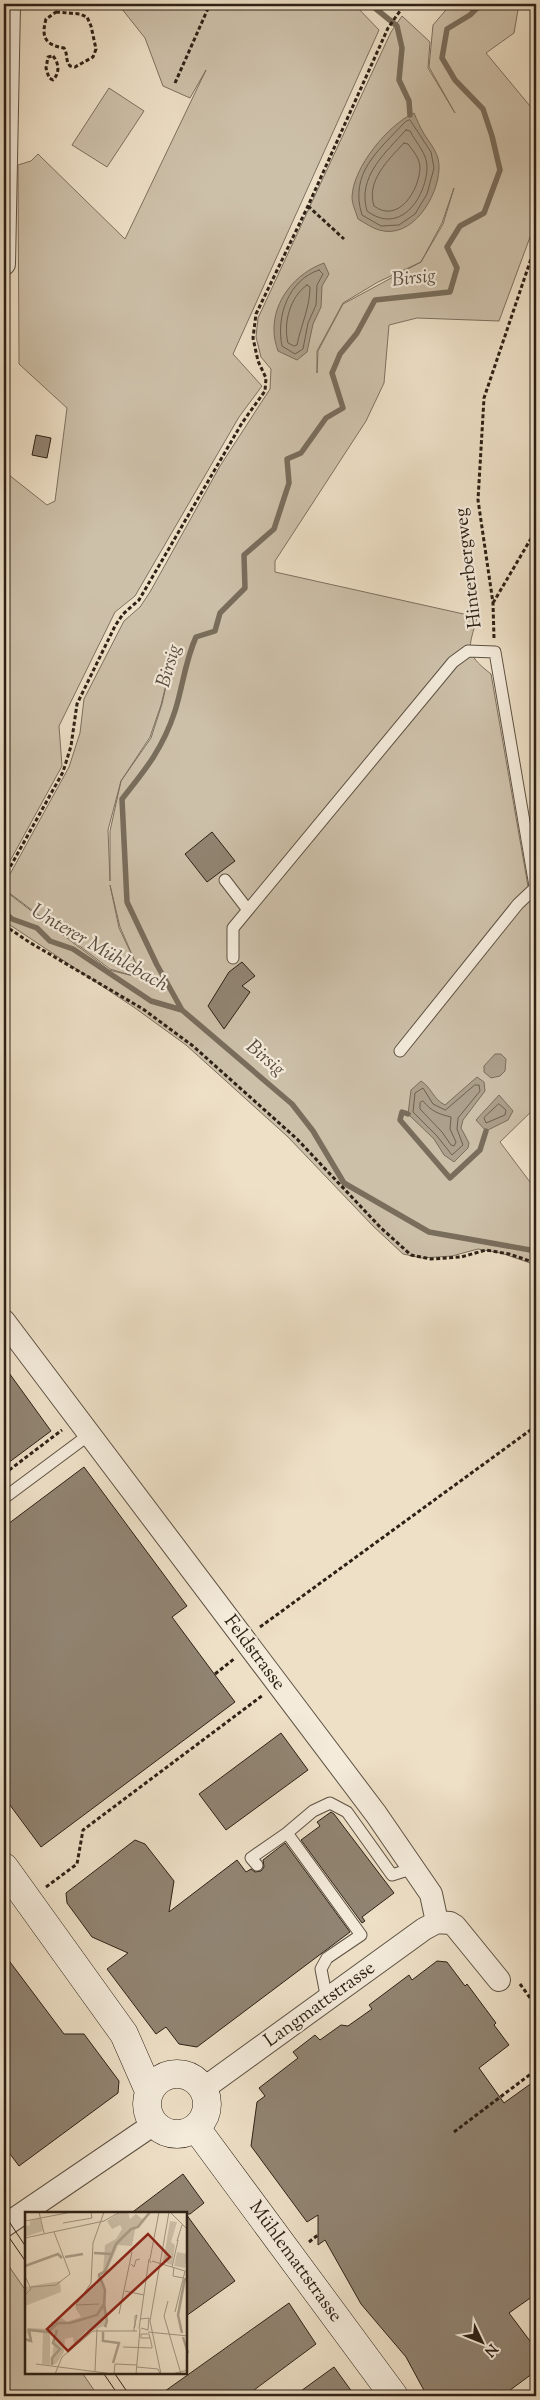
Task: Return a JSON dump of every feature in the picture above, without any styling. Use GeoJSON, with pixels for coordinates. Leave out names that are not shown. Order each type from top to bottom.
{"type":"FeatureCollection","features":[{"type":"Feature","properties":{"kind":"main road"},"geometry":{"type":"LineString","coordinates":[[4,1867],[160,2083]]}},
{"type":"Feature","properties":{"kind":"main road"},"geometry":{"type":"LineString","coordinates":[[180,2073],[189,2076],[204,2089],[208,2106],[202,2122],[196,2128],[186,2133],[174,2134],[163,2131],[154,2124],[147,2108],[160,2083],[180,2073]]}},
{"type":"Feature","properties":{"kind":"main road","name":"Mühlemattstrasse"},"geometry":{"type":"LineString","coordinates":[[196,2128],[394,2396]]}},
{"type":"Feature","properties":{"kind":"street"},"geometry":{"type":"LineString","coordinates":[[4,264],[9,4]]}},
{"type":"Feature","properties":{"kind":"street","name":"Feldstrasse"},"geometry":{"type":"LineString","coordinates":[[4,1320],[414,1868],[431,1894],[437,1922]]}},
{"type":"Feature","properties":{"kind":"street"},"geometry":{"type":"LineString","coordinates":[[437,1922],[450,1923],[456,1926],[499,1980]]}},
{"type":"Feature","properties":{"kind":"street","name":"Langmattstrasse"},"geometry":{"type":"LineString","coordinates":[[204,2089],[424,1928],[437,1922]]}},
{"type":"Feature","properties":{"kind":"street"},"geometry":{"type":"LineString","coordinates":[[4,2226],[154,2124]]}},
{"type":"Feature","properties":{"kind":"lane"},"geometry":{"type":"LineString","coordinates":[[233,958],[233,928],[453,662],[468,651],[495,652]]}},
{"type":"Feature","properties":{"kind":"lane","name":"Hinterbergweg"},"geometry":{"type":"LineString","coordinates":[[495,652],[536,890]]}},
{"type":"Feature","properties":{"kind":"lane"},"geometry":{"type":"LineString","coordinates":[[225,880],[248,910]]}},
{"type":"Feature","properties":{"kind":"lane"},"geometry":{"type":"LineString","coordinates":[[400,1051],[518,904],[536,890]]}},
{"type":"Feature","properties":{"kind":"lane"},"geometry":{"type":"LineString","coordinates":[[4,1498],[84,1426]]}},
{"type":"Feature","properties":{"kind":"lane"},"geometry":{"type":"LineString","coordinates":[[257,1865],[252,1858],[287,1833],[313,1811],[330,1803],[347,1812],[392,1874],[414,1868]]}},
{"type":"Feature","properties":{"kind":"lane"},"geometry":{"type":"LineString","coordinates":[[287,1833],[361,1935],[326,1956],[321,1969],[327,2000]]}},
{"type":"Feature","properties":{"kind":"path"},"geometry":{"type":"LineString","coordinates":[[175,83],[210,4]]}},
{"type":"Feature","properties":{"kind":"path"},"geometry":{"type":"LineString","coordinates":[[4,878],[63,772],[71,746],[77,704],[115,626],[123,614],[140,600],[242,422],[265,391],[266,378],[252,338],[256,314],[308,206],[388,28],[400,11],[397,4]]}},
{"type":"Feature","properties":{"kind":"path"},"geometry":{"type":"LineString","coordinates":[[72,12],[87,17],[96,49],[93,58],[75,67],[67,63],[67,52],[64,48],[52,46],[46,41],[44,26],[50,14],[72,12]]}},
{"type":"Feature","properties":{"kind":"path"},"geometry":{"type":"LineString","coordinates":[[53,56],[57,62],[58,70],[57,76],[53,80],[49,78],[46,68],[48,57],[53,56]]}},
{"type":"Feature","properties":{"kind":"path"},"geometry":{"type":"LineString","coordinates":[[308,206],[344,239]]}},
{"type":"Feature","properties":{"kind":"path","name":"Hinterbergweg"},"geometry":{"type":"LineString","coordinates":[[495,652],[493,603],[478,500],[484,398],[536,244]]}},
{"type":"Feature","properties":{"kind":"path"},"geometry":{"type":"LineString","coordinates":[[493,603],[536,530]]}},
{"type":"Feature","properties":{"kind":"path"},"geometry":{"type":"LineString","coordinates":[[4,924],[29,942],[143,1009],[192,1046],[297,1139],[382,1228],[411,1255],[430,1259],[454,1258],[486,1250],[509,1254],[536,1263]]}},
{"type":"Feature","properties":{"kind":"path"},"geometry":{"type":"LineString","coordinates":[[4,1474],[84,1426]]}},
{"type":"Feature","properties":{"kind":"path"},"geometry":{"type":"LineString","coordinates":[[244,1640],[536,1426]]}},
{"type":"Feature","properties":{"kind":"path"},"geometry":{"type":"LineString","coordinates":[[28,1900],[77,1864],[82,1830],[277,1684]]}},
{"type":"Feature","properties":{"kind":"path"},"geometry":{"type":"LineString","coordinates":[[454,2132],[536,2070]]}},
{"type":"Feature","properties":{"kind":"shaded area"},"geometry":{"type":"Polygon","coordinates":[[[118,4],[354,4],[379,30],[233,354],[262,386],[239,417],[135,596],[115,612],[59,726],[62,766],[4,872],[4,501],[9,475],[47,505],[55,501],[67,408],[19,364],[18,165],[31,161],[38,154],[125,239],[206,70],[190,98],[163,86],[145,38],[118,4]]]}},
{"type":"Feature","properties":{"kind":"shaded area"},"geometry":{"type":"Polygon","coordinates":[[[451,4],[519,4],[514,33],[486,53],[530,106],[536,109],[536,221],[499,321],[417,318],[389,325],[384,383],[366,421],[275,561],[275,572],[477,617],[470,649],[476,660],[491,674],[536,932],[536,1107],[500,1142],[536,1190],[536,1265],[501,1253],[478,1249],[452,1256],[422,1258],[403,1254],[373,1226],[288,1137],[186,1045],[135,1008],[4,921],[4,890],[109,970],[129,975],[110,969],[4,889],[4,885],[69,767],[80,733],[84,699],[124,621],[140,607],[150,592],[220,466],[270,389],[271,369],[261,357],[256,337],[258,318],[391,32],[402,16],[430,42],[428,68],[455,113],[429,67],[433,25],[451,4]],[[454,188],[442,223],[421,262],[443,224],[454,188]],[[421,262],[378,282],[343,303],[317,351],[317,373],[318,351],[343,304],[421,262]],[[171,664],[161,705],[150,737],[121,781],[151,738],[162,704],[171,664]],[[121,781],[108,830],[110,881],[110,831],[121,781]],[[110,885],[119,928],[137,966],[120,927],[110,885]]]}},
{"type":"Feature","properties":{"kind":"shaded area"},"geometry":{"type":"Polygon","coordinates":[[[109,88],[144,111],[107,167],[72,145],[109,88]]]}},
{"type":"Feature","properties":{"kind":"shaded area"},"geometry":{"type":"Polygon","coordinates":[[[4,2259],[25,2290],[25,2375],[84,2375],[98,2396],[4,2396],[4,2259]]]}},
{"type":"Feature","properties":{"kind":"water"},"geometry":{"type":"Polygon","coordinates":[[[414,113],[437,154],[439,169],[434,192],[421,214],[402,229],[391,231],[379,230],[358,219],[352,200],[354,185],[365,160],[383,137],[393,127],[414,113]]]}},
{"type":"Feature","properties":{"kind":"water"},"geometry":{"type":"Polygon","coordinates":[[[324,263],[329,274],[322,286],[321,307],[313,324],[307,352],[297,360],[278,351],[274,331],[277,309],[288,289],[304,273],[324,263]]]}},
{"type":"Feature","properties":{"kind":"water"},"geometry":{"type":"Polygon","coordinates":[[[495,1054],[501,1054],[506,1059],[505,1071],[500,1076],[491,1078],[484,1072],[484,1066],[495,1054]]]}},
{"type":"Feature","properties":{"kind":"water"},"geometry":{"type":"Polygon","coordinates":[[[477,1077],[484,1082],[485,1091],[463,1120],[461,1128],[469,1143],[468,1148],[454,1162],[444,1155],[434,1139],[408,1114],[411,1090],[421,1081],[445,1105],[477,1077]]]}},
{"type":"Feature","properties":{"kind":"water"},"geometry":{"type":"Polygon","coordinates":[[[499,1095],[513,1111],[508,1120],[486,1131],[476,1120],[499,1095]]]}},
{"type":"Feature","properties":{"kind":"building"},"geometry":{"type":"Polygon","coordinates":[[[36,435],[51,438],[47,458],[32,455],[36,435]]]}},
{"type":"Feature","properties":{"kind":"building"},"geometry":{"type":"Polygon","coordinates":[[[212,832],[235,861],[207,882],[185,854],[212,832]]]}},
{"type":"Feature","properties":{"kind":"building"},"geometry":{"type":"Polygon","coordinates":[[[242,962],[255,976],[242,986],[250,992],[224,1029],[208,1006],[229,972],[242,962]]]}},
{"type":"Feature","properties":{"kind":"building"},"geometry":{"type":"Polygon","coordinates":[[[4,1366],[51,1431],[4,1466],[4,1366]]]}},
{"type":"Feature","properties":{"kind":"building"},"geometry":{"type":"Polygon","coordinates":[[[84,1467],[187,1606],[172,1617],[235,1702],[41,1847],[4,1797],[4,1527],[84,1467]]]}},
{"type":"Feature","properties":{"kind":"building"},"geometry":{"type":"Polygon","coordinates":[[[281,1733],[308,1770],[226,1830],[199,1794],[281,1733]]]}},
{"type":"Feature","properties":{"kind":"building"},"geometry":{"type":"Polygon","coordinates":[[[331,1812],[394,1893],[362,1917],[365,1921],[362,1923],[301,1840],[320,1826],[317,1822],[331,1812]]]}},
{"type":"Feature","properties":{"kind":"building"},"geometry":{"type":"Polygon","coordinates":[[[135,1840],[145,1844],[174,1881],[169,1912],[237,1860],[246,1872],[251,1869],[255,1872],[261,1871],[264,1867],[263,1860],[285,1843],[350,1932],[197,2047],[179,2044],[166,2027],[156,2034],[107,1969],[128,1953],[92,1937],[67,1903],[66,1893],[135,1840]]]}},
{"type":"Feature","properties":{"kind":"building"},"geometry":{"type":"Polygon","coordinates":[[[4,1954],[64,2034],[84,2034],[119,2081],[118,2093],[19,2166],[4,2146],[4,1954]]]}},
{"type":"Feature","properties":{"kind":"building"},"geometry":{"type":"Polygon","coordinates":[[[437,1961],[447,1962],[465,1986],[467,1984],[496,2023],[494,2025],[509,2045],[479,2068],[504,2103],[536,2080],[536,2294],[509,2313],[536,2349],[536,2371],[502,2396],[427,2396],[406,2357],[361,2304],[325,2240],[318,2245],[318,2215],[307,2222],[251,2146],[257,2102],[265,2096],[259,2088],[298,2058],[293,2052],[315,2035],[320,2040],[341,2025],[348,2026],[372,2009],[369,2005],[409,1975],[412,1980],[437,1961]]]}},
{"type":"Feature","properties":{"kind":"building"},"geometry":{"type":"Polygon","coordinates":[[[183,2174],[204,2203],[190,2214],[188,2212],[133,2212],[183,2174]]]}},
{"type":"Feature","properties":{"kind":"building"},"geometry":{"type":"Polygon","coordinates":[[[188,2217],[235,2281],[188,2315],[188,2217]]]}},
{"type":"Feature","properties":{"kind":"building"},"geometry":{"type":"Polygon","coordinates":[[[289,2303],[316,2344],[246,2396],[158,2396],[289,2303]]]}},
{"type":"Feature","properties":{"kind":"building"},"geometry":{"type":"Polygon","coordinates":[[[334,2367],[355,2396],[294,2396],[334,2367]]]}},
{"type":"Feature","properties":{"kind":"waterway"},"geometry":{"type":"LineString","coordinates":[[370,4],[397,26],[402,48],[399,80],[409,101],[410,115]]}},
{"type":"Feature","properties":{"kind":"waterway","name":"Birsig"},"geometry":{"type":"LineString","coordinates":[[481,4],[470,15],[447,29],[442,58],[455,80],[483,109],[500,170],[484,213],[460,226],[447,247],[457,268],[450,292],[375,300],[357,333],[340,354],[332,373],[343,408],[326,418],[301,453],[287,459],[289,483],[274,529],[244,555],[245,588],[220,613],[215,631],[196,637],[189,655],[175,711],[165,736],[146,768],[122,799],[127,902],[157,965],[182,1010],[292,1104],[313,1131],[344,1183],[429,1232],[536,1251]]}},
{"type":"Feature","properties":{"kind":"waterway","name":"Unterer Mühlebach"},"geometry":{"type":"LineString","coordinates":[[4,912],[12,919],[37,928],[50,941],[73,949],[151,1001],[182,1010]]}},
{"type":"Feature","properties":{"kind":"waterway"},"geometry":{"type":"LineString","coordinates":[[408,1114],[402,1112],[400,1120],[450,1178],[480,1150],[486,1131]]}},
{"type":"Feature","properties":{"kind":"tram line"},"geometry":{"type":"LineString","coordinates":[[4,2214],[25,2246]]}},
{"type":"Feature","properties":{"kind":"tram line"},"geometry":{"type":"LineString","coordinates":[[4,2230],[25,2261]]}},
{"type":"Feature","properties":{"kind":"tram line"},"geometry":{"type":"LineString","coordinates":[[105,2375],[119,2396]]}},
{"type":"Feature","properties":{"kind":"tram line"},"geometry":{"type":"LineString","coordinates":[[116,2375],[130,2396]]}}]}
